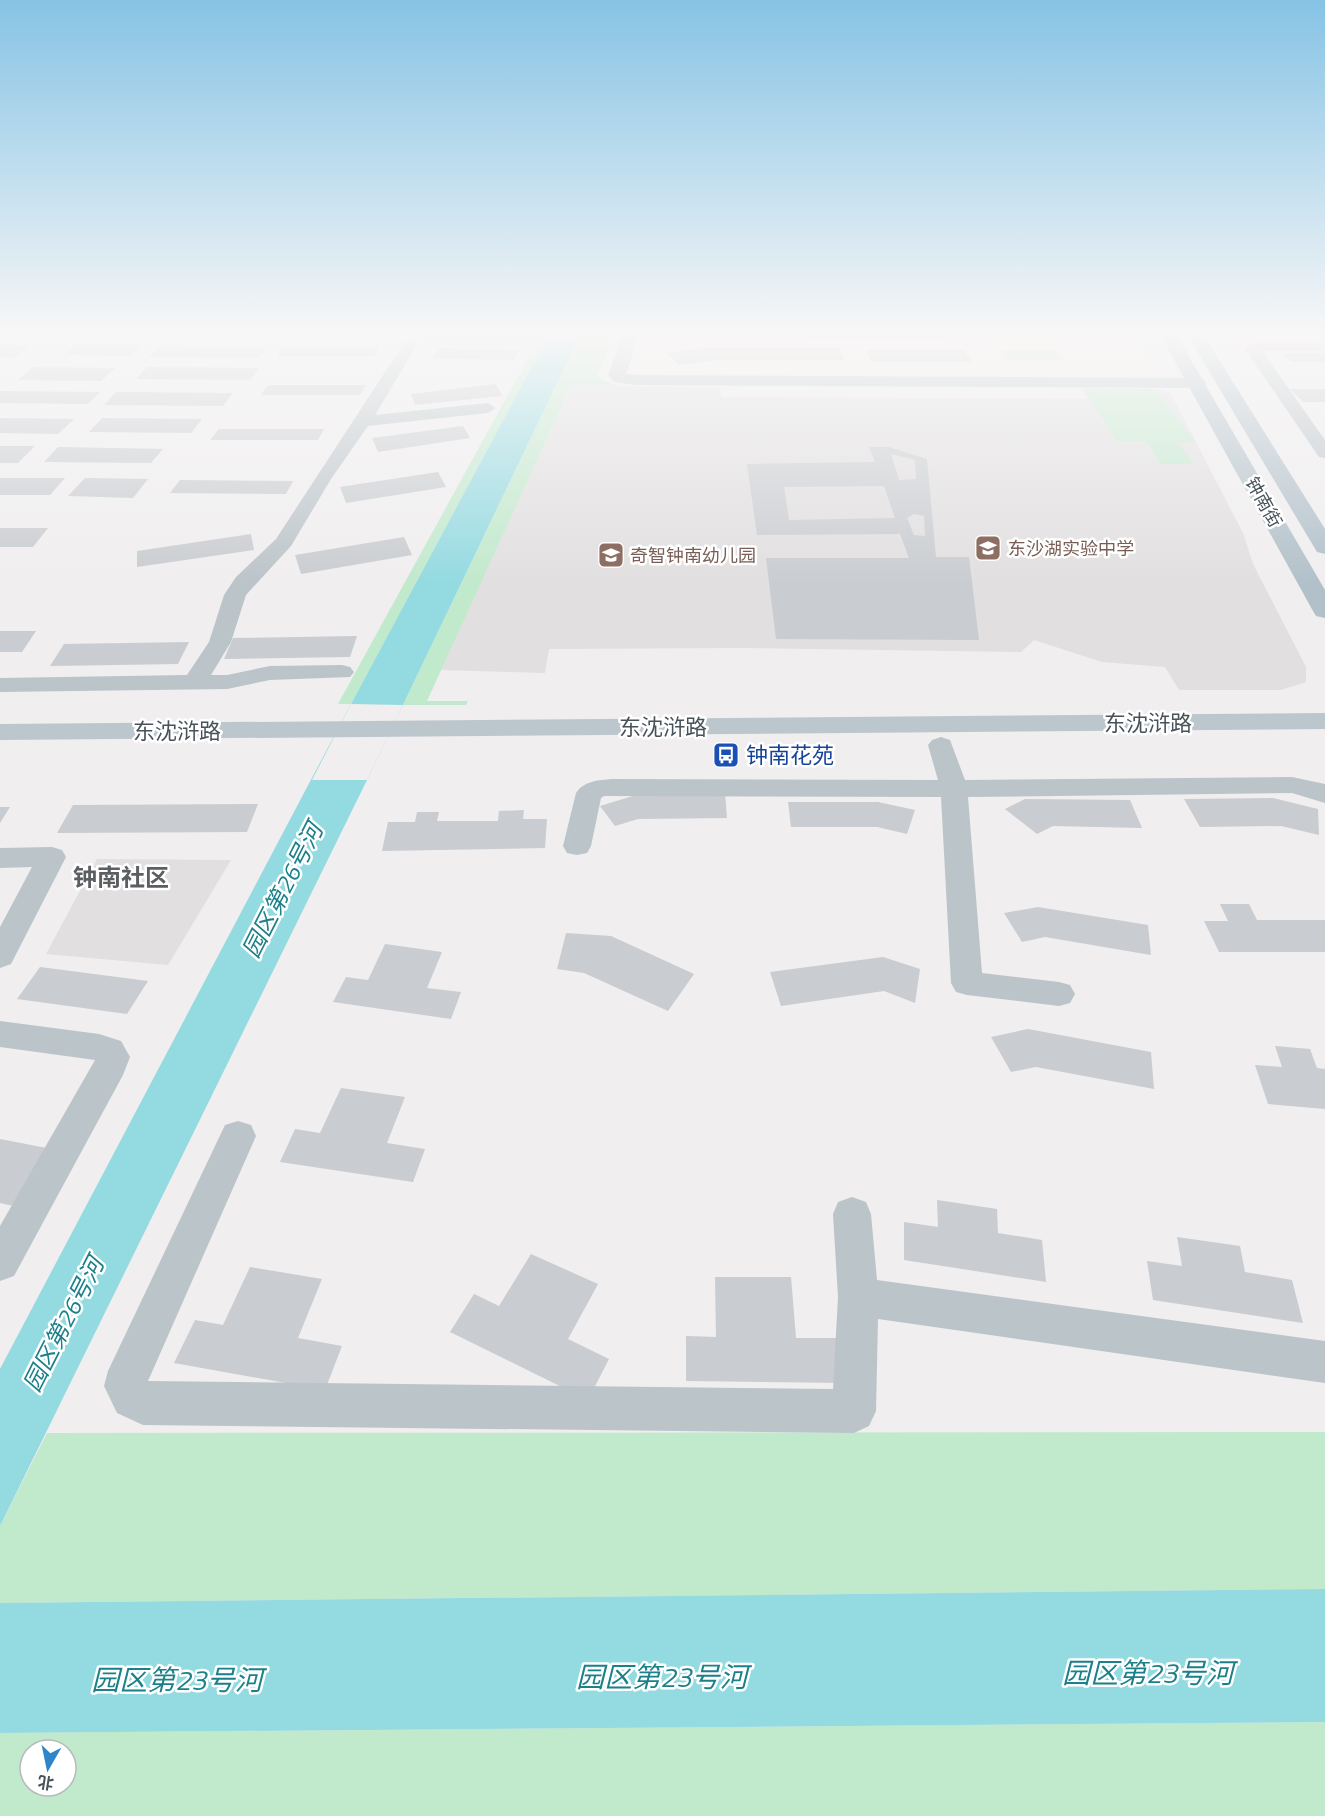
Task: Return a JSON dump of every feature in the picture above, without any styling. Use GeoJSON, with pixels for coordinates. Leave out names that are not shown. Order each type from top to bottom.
{"type":"FeatureCollection","features":[{"type":"Feature","properties":{"kind":"main road","name":"钟南街"},"geometry":{"type":"LineString","coordinates":[[1215,416],[1325,611]]}},
{"type":"Feature","properties":{"kind":"main road","name":"钟南街"},"geometry":{"type":"LineString","coordinates":[[1245,416],[1325,547]]}},
{"type":"Feature","properties":{"kind":"main road","name":"东沈浒路"},"geometry":{"type":"LineString","coordinates":[[0,752],[332,740],[1325,721]]}},
{"type":"Feature","properties":{"kind":"main road","name":"东沈浒路"},"geometry":{"type":"LineString","coordinates":[[0,732],[332,740]]}},
{"type":"Feature","properties":{"kind":"main road","name":"东沈浒路"},"geometry":{"type":"LineString","coordinates":[[387,739],[941,745],[1325,742]]}},
{"type":"Feature","properties":{"kind":"street"},"geometry":{"type":"LineString","coordinates":[[194,683],[220,642],[235,595],[244,582],[284,542],[322,478],[367,416]]}},
{"type":"Feature","properties":{"kind":"street"},"geometry":{"type":"LineString","coordinates":[[363,422],[419,416]]}},
{"type":"Feature","properties":{"kind":"street"},"geometry":{"type":"LineString","coordinates":[[1299,416],[1325,453]]}},
{"type":"Feature","properties":{"kind":"street"},"geometry":{"type":"LineString","coordinates":[[0,685],[194,683],[241,681],[270,673],[342,672]]}},
{"type":"Feature","properties":{"kind":"street"},"geometry":{"type":"LineString","coordinates":[[941,745],[954,789],[967,983],[1059,994]]}},
{"type":"Feature","properties":{"kind":"street"},"geometry":{"type":"LineString","coordinates":[[577,846],[586,800],[589,793],[599,788],[954,789],[1292,785],[1307,787],[1325,794]]}},
{"type":"Feature","properties":{"kind":"street"},"geometry":{"type":"LineString","coordinates":[[0,858],[52,857],[0,956]]}},
{"type":"Feature","properties":{"kind":"street"},"geometry":{"type":"LineString","coordinates":[[0,1034],[99,1047],[109,1051],[113,1057],[111,1065],[0,1263]]}},
{"type":"Feature","properties":{"kind":"street"},"geometry":{"type":"LineString","coordinates":[[238,1136],[129,1371],[125,1386],[132,1398],[143,1403],[854,1412],[858,1297],[852,1214]]}},
{"type":"Feature","properties":{"kind":"street"},"geometry":{"type":"LineString","coordinates":[[858,1297],[1325,1362]]}},
{"type":"Feature","properties":{"kind":"shaded area","name":"东沙湖实验中学"},"geometry":{"type":"Polygon","coordinates":[[[557,416],[1182,416],[1243,533],[1253,564],[1306,667],[1306,682],[1281,690],[1179,690],[1165,667],[1102,662],[1034,640],[1021,652],[740,648],[549,649],[545,673],[441,670],[557,416]]]}},
{"type":"Feature","properties":{"kind":"shaded area"},"geometry":{"type":"Polygon","coordinates":[[[97,859],[231,860],[168,965],[46,954],[97,859]]]}},
{"type":"Feature","properties":{"kind":"green space"},"geometry":{"type":"Polygon","coordinates":[[[496,416],[506,416],[351,704],[338,704],[496,416]]]}},
{"type":"Feature","properties":{"kind":"green space"},"geometry":{"type":"Polygon","coordinates":[[[541,416],[557,416],[427,701],[468,701],[466,705],[403,705],[541,416]]]}},
{"type":"Feature","properties":{"kind":"green space"},"geometry":{"type":"Polygon","coordinates":[[[1101,416],[1175,416],[1195,442],[1178,442],[1194,464],[1161,464],[1146,441],[1117,441],[1101,416]]]}},
{"type":"Feature","properties":{"kind":"green space"},"geometry":{"type":"Polygon","coordinates":[[[1325,1432],[1325,1589],[0,1603],[0,1526],[47,1433],[1325,1432]]]}},
{"type":"Feature","properties":{"kind":"green space"},"geometry":{"type":"Polygon","coordinates":[[[1325,1722],[1325,1816],[0,1816],[0,1733],[1325,1722]]]}},
{"type":"Feature","properties":{"kind":"water","name":"园区第26号河"},"geometry":{"type":"Polygon","coordinates":[[[506,416],[541,416],[367,780],[0,1526],[0,1369],[506,416]]]}},
{"type":"Feature","properties":{"kind":"water","name":"园区第23号河"},"geometry":{"type":"Polygon","coordinates":[[[1325,1589],[1325,1722],[0,1733],[0,1603],[1325,1589]]]}},
{"type":"Feature","properties":{"kind":"pier"},"geometry":{"type":"Polygon","coordinates":[[[351,704],[403,705],[367,780],[312,780],[351,704]]]}},
{"type":"Feature","properties":{"kind":"building"},"geometry":{"type":"Polygon","coordinates":[[[0,418],[74,419],[58,434],[0,433],[0,418]]]}},
{"type":"Feature","properties":{"kind":"building"},"geometry":{"type":"Polygon","coordinates":[[[102,418],[202,419],[191,433],[89,432],[102,418]]]}},
{"type":"Feature","properties":{"kind":"building"},"geometry":{"type":"Polygon","coordinates":[[[463,426],[470,438],[378,452],[372,438],[463,426]]]}},
{"type":"Feature","properties":{"kind":"building"},"geometry":{"type":"Polygon","coordinates":[[[219,429],[324,429],[318,440],[210,440],[219,429]]]}},
{"type":"Feature","properties":{"kind":"building"},"geometry":{"type":"Polygon","coordinates":[[[0,446],[35,446],[18,463],[0,463],[0,446]]]}},
{"type":"Feature","properties":{"kind":"building"},"geometry":{"type":"Polygon","coordinates":[[[58,447],[163,449],[151,463],[44,462],[58,447]]]}},
{"type":"Feature","properties":{"kind":"building"},"geometry":{"type":"Polygon","coordinates":[[[869,447],[889,447],[927,459],[936,557],[969,557],[979,640],[776,639],[766,558],[909,558],[900,534],[757,535],[747,464],[875,462],[869,447]],[[891,454],[899,480],[916,479],[915,460],[891,454]],[[884,486],[784,487],[789,520],[895,518],[884,486]],[[914,514],[907,518],[914,535],[925,536],[924,516],[914,514]]]}},
{"type":"Feature","properties":{"kind":"building"},"geometry":{"type":"Polygon","coordinates":[[[438,472],[446,487],[346,503],[340,487],[438,472]]]}},
{"type":"Feature","properties":{"kind":"building"},"geometry":{"type":"Polygon","coordinates":[[[0,478],[65,478],[50,495],[0,495],[0,478]]]}},
{"type":"Feature","properties":{"kind":"building"},"geometry":{"type":"Polygon","coordinates":[[[85,478],[148,479],[133,498],[68,496],[85,478]]]}},
{"type":"Feature","properties":{"kind":"building"},"geometry":{"type":"Polygon","coordinates":[[[180,480],[293,481],[286,494],[170,493],[180,480]]]}},
{"type":"Feature","properties":{"kind":"building"},"geometry":{"type":"Polygon","coordinates":[[[0,528],[48,528],[33,547],[0,547],[0,528]]]}},
{"type":"Feature","properties":{"kind":"building"},"geometry":{"type":"Polygon","coordinates":[[[251,534],[254,550],[137,567],[137,551],[251,534]]]}},
{"type":"Feature","properties":{"kind":"building"},"geometry":{"type":"Polygon","coordinates":[[[404,537],[412,555],[301,574],[295,555],[404,537]]]}},
{"type":"Feature","properties":{"kind":"building"},"geometry":{"type":"Polygon","coordinates":[[[0,631],[36,631],[22,652],[0,652],[0,631]]]}},
{"type":"Feature","properties":{"kind":"building"},"geometry":{"type":"Polygon","coordinates":[[[357,636],[350,657],[224,659],[233,638],[357,636]]]}},
{"type":"Feature","properties":{"kind":"building"},"geometry":{"type":"Polygon","coordinates":[[[189,642],[178,664],[50,666],[64,644],[189,642]]]}},
{"type":"Feature","properties":{"kind":"building"},"geometry":{"type":"Polygon","coordinates":[[[725,793],[727,818],[638,819],[615,826],[600,806],[636,795],[725,793]]]}},
{"type":"Feature","properties":{"kind":"building"},"geometry":{"type":"Polygon","coordinates":[[[1273,798],[1318,809],[1319,835],[1281,826],[1200,827],[1184,799],[1273,798]]]}},
{"type":"Feature","properties":{"kind":"building"},"geometry":{"type":"Polygon","coordinates":[[[1025,799],[1130,800],[1142,828],[1053,826],[1037,834],[1005,809],[1025,799]]]}},
{"type":"Feature","properties":{"kind":"building"},"geometry":{"type":"Polygon","coordinates":[[[788,802],[878,802],[915,810],[907,834],[877,827],[791,827],[788,802]]]}},
{"type":"Feature","properties":{"kind":"building"},"geometry":{"type":"Polygon","coordinates":[[[258,804],[247,832],[57,833],[73,805],[258,804]]]}},
{"type":"Feature","properties":{"kind":"building"},"geometry":{"type":"Polygon","coordinates":[[[0,807],[10,807],[0,823],[0,807]]]}},
{"type":"Feature","properties":{"kind":"building"},"geometry":{"type":"Polygon","coordinates":[[[524,810],[523,819],[547,819],[545,848],[382,851],[388,822],[415,822],[417,812],[439,812],[437,821],[498,821],[499,811],[524,810]]]}},
{"type":"Feature","properties":{"kind":"building"},"geometry":{"type":"Polygon","coordinates":[[[1220,904],[1249,904],[1257,920],[1325,920],[1325,952],[1219,952],[1204,921],[1228,921],[1220,904]]]}},
{"type":"Feature","properties":{"kind":"building"},"geometry":{"type":"Polygon","coordinates":[[[1038,907],[1148,925],[1151,955],[1045,937],[1022,942],[1004,913],[1038,907]]]}},
{"type":"Feature","properties":{"kind":"building"},"geometry":{"type":"Polygon","coordinates":[[[566,933],[611,936],[694,974],[668,1011],[584,973],[557,969],[566,933]]]}},
{"type":"Feature","properties":{"kind":"building"},"geometry":{"type":"Polygon","coordinates":[[[385,944],[442,952],[427,988],[461,992],[451,1019],[333,1002],[346,977],[368,980],[385,944]]]}},
{"type":"Feature","properties":{"kind":"building"},"geometry":{"type":"Polygon","coordinates":[[[883,957],[920,969],[915,1003],[884,991],[781,1006],[770,972],[883,957]]]}},
{"type":"Feature","properties":{"kind":"building"},"geometry":{"type":"Polygon","coordinates":[[[40,967],[148,981],[127,1014],[17,999],[40,967]]]}},
{"type":"Feature","properties":{"kind":"building"},"geometry":{"type":"Polygon","coordinates":[[[1028,1029],[1151,1052],[1154,1089],[1036,1067],[1011,1072],[991,1037],[1028,1029]]]}},
{"type":"Feature","properties":{"kind":"building"},"geometry":{"type":"Polygon","coordinates":[[[1275,1046],[1310,1049],[1317,1068],[1325,1069],[1325,1109],[1268,1104],[1255,1065],[1282,1067],[1275,1046]]]}},
{"type":"Feature","properties":{"kind":"building"},"geometry":{"type":"Polygon","coordinates":[[[341,1088],[405,1097],[387,1143],[425,1149],[413,1182],[280,1162],[295,1129],[320,1133],[341,1088]]]}},
{"type":"Feature","properties":{"kind":"building"},"geometry":{"type":"Polygon","coordinates":[[[0,1139],[57,1150],[18,1207],[0,1203],[0,1139]]]}},
{"type":"Feature","properties":{"kind":"building"},"geometry":{"type":"Polygon","coordinates":[[[937,1200],[997,1209],[998,1233],[1042,1240],[1046,1282],[904,1260],[904,1222],[938,1227],[937,1200]]]}},
{"type":"Feature","properties":{"kind":"building"},"geometry":{"type":"Polygon","coordinates":[[[1177,1237],[1240,1246],[1245,1272],[1292,1280],[1303,1323],[1153,1300],[1147,1261],[1182,1266],[1177,1237]]]}},
{"type":"Feature","properties":{"kind":"building"},"geometry":{"type":"Polygon","coordinates":[[[531,1254],[598,1284],[568,1339],[609,1359],[588,1400],[450,1332],[474,1294],[499,1306],[531,1254]]]}},
{"type":"Feature","properties":{"kind":"building"},"geometry":{"type":"Polygon","coordinates":[[[250,1267],[322,1279],[298,1338],[342,1346],[325,1390],[174,1363],[195,1320],[223,1325],[250,1267]]]}},
{"type":"Feature","properties":{"kind":"building"},"geometry":{"type":"Polygon","coordinates":[[[715,1277],[791,1277],[796,1338],[842,1338],[847,1383],[686,1381],[686,1336],[716,1337],[715,1277]]]}},
{"type":"Feature","properties":{"kind":"place","name":"东沙湖实验中学"},"geometry":{"type":"Point","coordinates":[988,548]}},
{"type":"Feature","properties":{"kind":"place","name":"奇智钟南幼儿园"},"geometry":{"type":"Point","coordinates":[611,555]}},
{"type":"Feature","properties":{"kind":"place","name":"钟南花苑"},"geometry":{"type":"Point","coordinates":[726,755]}},
{"type":"Feature","properties":{"kind":"district","name":"钟南社区"},"geometry":{"type":"Point","coordinates":[121,877]}}]}
